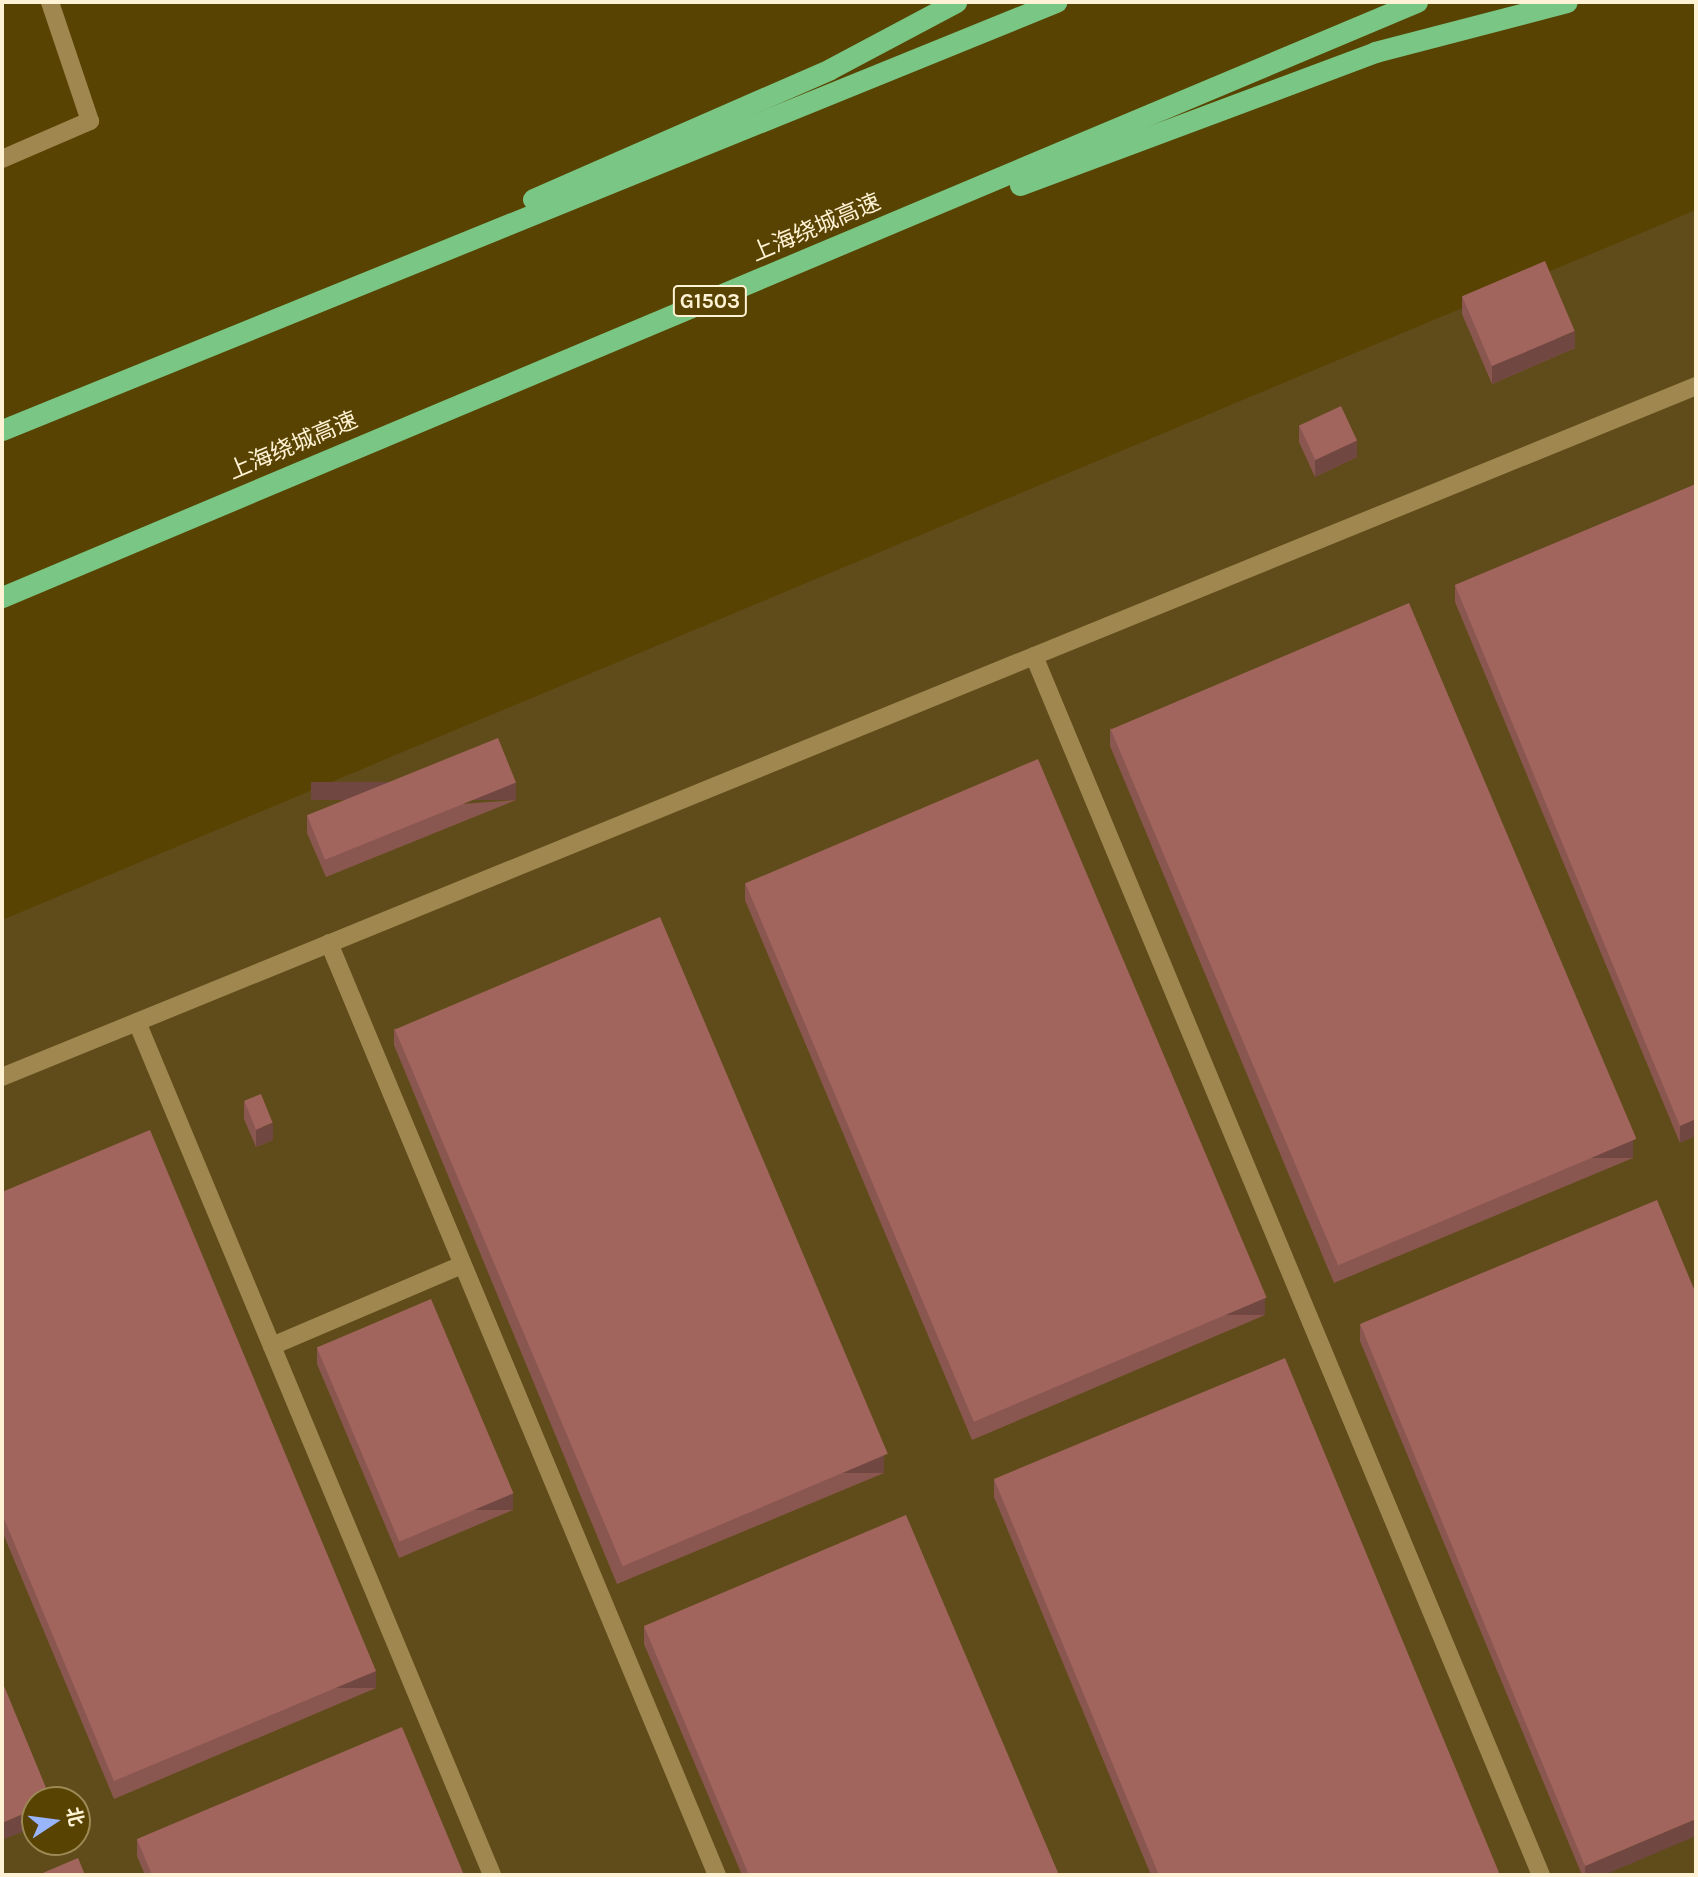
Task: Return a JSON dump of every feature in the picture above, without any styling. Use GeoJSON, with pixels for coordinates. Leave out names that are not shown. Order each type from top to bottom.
{"type":"FeatureCollection","features":[{"type":"Feature","properties":{"kind":"highway"},"geometry":{"type":"LineString","coordinates":[[2,430],[830,69],[956,2]]}},
{"type":"Feature","properties":{"kind":"highway"},"geometry":{"type":"LineString","coordinates":[[23,421],[1056,2]]}},
{"type":"Feature","properties":{"kind":"highway","name":"上海绕城高速"},"geometry":{"type":"LineString","coordinates":[[2,597],[1417,2]]}},
{"type":"Feature","properties":{"kind":"highway"},"geometry":{"type":"LineString","coordinates":[[729,293],[1375,52],[1567,2]]}},
{"type":"Feature","properties":{"kind":"street"},"geometry":{"type":"LineString","coordinates":[[2,159],[90,121],[50,2]]}},
{"type":"Feature","properties":{"kind":"street"},"geometry":{"type":"LineString","coordinates":[[2,1077],[1696,386]]}},
{"type":"Feature","properties":{"kind":"street"},"geometry":{"type":"LineString","coordinates":[[1034,656],[1541,1875]]}},
{"type":"Feature","properties":{"kind":"street"},"geometry":{"type":"LineString","coordinates":[[328,943],[717,1875]]}},
{"type":"Feature","properties":{"kind":"street"},"geometry":{"type":"LineString","coordinates":[[137,1022],[492,1875]]}},
{"type":"Feature","properties":{"kind":"street"},"geometry":{"type":"LineString","coordinates":[[271,1346],[462,1265]]}},
{"type":"Feature","properties":{"kind":"shaded area"},"geometry":{"type":"Polygon","coordinates":[[[1696,210],[1696,1875],[2,1875],[2,920],[1696,210]]]}},
{"type":"Feature","properties":{"kind":"building"},"geometry":{"type":"Polygon","coordinates":[[[1545,261],[1575,331],[1492,366],[1462,296],[1545,261]]]}},
{"type":"Feature","properties":{"kind":"building"},"geometry":{"type":"Polygon","coordinates":[[[1341,406],[1357,440],[1315,460],[1299,425],[1341,406]]]}},
{"type":"Feature","properties":{"kind":"building"},"geometry":{"type":"Polygon","coordinates":[[[1696,484],[1696,1119],[1680,1126],[1455,585],[1696,484]]]}},
{"type":"Feature","properties":{"kind":"building"},"geometry":{"type":"Polygon","coordinates":[[[1409,603],[1636,1139],[1338,1265],[1111,730],[1409,603]]]}},
{"type":"Feature","properties":{"kind":"building"},"geometry":{"type":"Polygon","coordinates":[[[498,738],[516,783],[325,860],[307,815],[498,738]]]}},
{"type":"Feature","properties":{"kind":"building"},"geometry":{"type":"Polygon","coordinates":[[[1038,759],[1267,1297],[974,1422],[745,883],[1038,759]]]}},
{"type":"Feature","properties":{"kind":"building"},"geometry":{"type":"Polygon","coordinates":[[[660,917],[888,1454],[623,1566],[395,1030],[660,917]]]}},
{"type":"Feature","properties":{"kind":"building"},"geometry":{"type":"Polygon","coordinates":[[[261,1094],[273,1123],[256,1129],[244,1101],[261,1094]]]}},
{"type":"Feature","properties":{"kind":"building"},"geometry":{"type":"Polygon","coordinates":[[[150,1130],[376,1671],[114,1781],[2,1514],[2,1192],[150,1130]]]}},
{"type":"Feature","properties":{"kind":"building"},"geometry":{"type":"Polygon","coordinates":[[[1657,1200],[1696,1294],[1696,1819],[1585,1866],[1360,1324],[1657,1200]]]}},
{"type":"Feature","properties":{"kind":"building"},"geometry":{"type":"Polygon","coordinates":[[[431,1299],[513,1493],[399,1542],[317,1347],[431,1299]]]}},
{"type":"Feature","properties":{"kind":"building"},"geometry":{"type":"Polygon","coordinates":[[[1285,1358],[1500,1875],[1159,1875],[994,1479],[1285,1358]]]}},
{"type":"Feature","properties":{"kind":"building"},"geometry":{"type":"Polygon","coordinates":[[[906,1515],[1059,1875],[749,1875],[644,1626],[906,1515]]]}},
{"type":"Feature","properties":{"kind":"building"},"geometry":{"type":"Polygon","coordinates":[[[2,1681],[45,1786],[21,1786],[21,1815],[2,1823],[2,1681]]]}},
{"type":"Feature","properties":{"kind":"building"},"geometry":{"type":"Polygon","coordinates":[[[402,1727],[464,1875],[152,1875],[137,1839],[402,1727]]]}},
{"type":"Feature","properties":{"kind":"building"},"geometry":{"type":"Polygon","coordinates":[[[78,1858],[85,1875],[38,1875],[78,1858]]]}}]}
